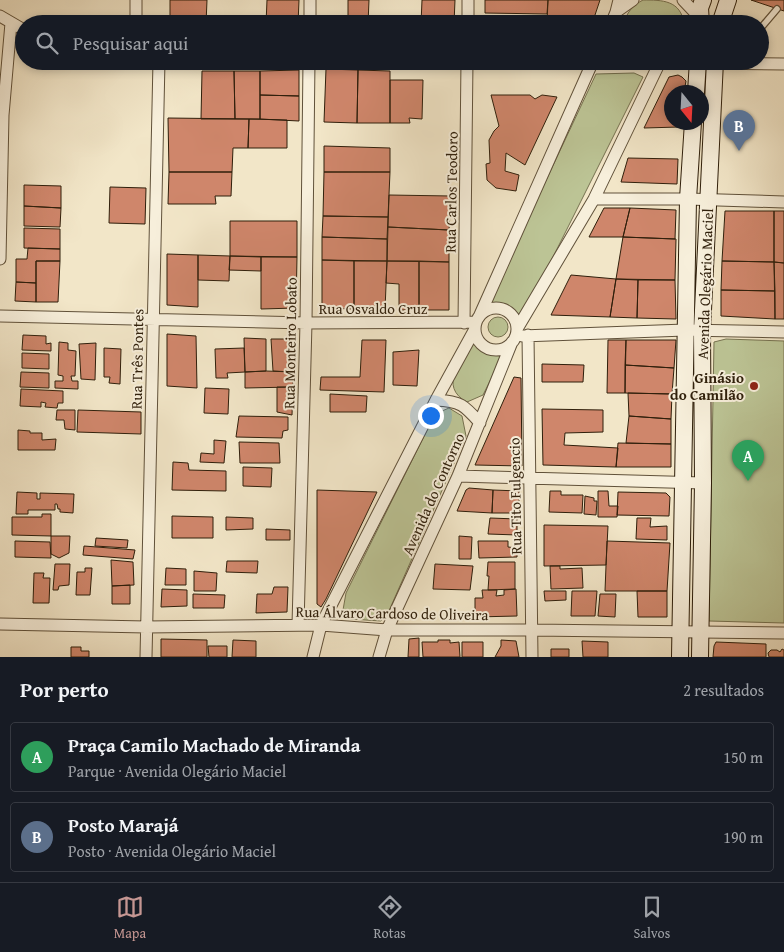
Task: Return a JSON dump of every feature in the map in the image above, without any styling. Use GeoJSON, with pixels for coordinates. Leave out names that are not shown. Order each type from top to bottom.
{"type":"FeatureCollection","features":[{"type":"Feature","properties":{"kind":"main road"},"geometry":{"type":"LineString","coordinates":[[723,15],[728,0]]}},
{"type":"Feature","properties":{"kind":"main road"},"geometry":{"type":"LineString","coordinates":[[696,85],[698,70]]}},
{"type":"Feature","properties":{"kind":"main road","name":"Avenida Olegário Maciel"},"geometry":{"type":"LineString","coordinates":[[700,657],[703,483],[702,331],[708,200],[723,70]]}},
{"type":"Feature","properties":{"kind":"main road","name":"Avenida Olegário Maciel"},"geometry":{"type":"LineString","coordinates":[[680,657],[688,199],[693,130]]}},
{"type":"Feature","properties":{"kind":"street"},"geometry":{"type":"LineString","coordinates":[[136,0],[136,15]]}},
{"type":"Feature","properties":{"kind":"street"},"geometry":{"type":"LineString","coordinates":[[310,0],[310,15]]}},
{"type":"Feature","properties":{"kind":"street"},"geometry":{"type":"LineString","coordinates":[[468,0],[468,15]]}},
{"type":"Feature","properties":{"kind":"street"},"geometry":{"type":"LineString","coordinates":[[615,15],[619,0]]}},
{"type":"Feature","properties":{"kind":"street"},"geometry":{"type":"LineString","coordinates":[[616,12],[633,0]]}},
{"type":"Feature","properties":{"kind":"street"},"geometry":{"type":"LineString","coordinates":[[683,0],[702,15]]}},
{"type":"Feature","properties":{"kind":"street"},"geometry":{"type":"LineString","coordinates":[[0,16],[15,26]]}},
{"type":"Feature","properties":{"kind":"street"},"geometry":{"type":"LineString","coordinates":[[0,259],[2,115],[11,24]]}},
{"type":"Feature","properties":{"kind":"street"},"geometry":{"type":"LineString","coordinates":[[769,64],[784,64]]}},
{"type":"Feature","properties":{"kind":"street","name":"Rua Três Pontes"},"geometry":{"type":"LineString","coordinates":[[146,657],[159,70]]}},
{"type":"Feature","properties":{"kind":"street","name":"Rua Monteiro Lobato"},"geometry":{"type":"LineString","coordinates":[[298,625],[306,323],[309,70]]}},
{"type":"Feature","properties":{"kind":"street","name":"Rua Carlos Teodoro"},"geometry":{"type":"LineString","coordinates":[[464,322],[467,70]]}},
{"type":"Feature","properties":{"kind":"street"},"geometry":{"type":"LineString","coordinates":[[313,657],[321,625],[477,323],[589,70]]}},
{"type":"Feature","properties":{"kind":"street","name":"Avenida do Contorno"},"geometry":{"type":"LineString","coordinates":[[379,657],[387,630],[458,476],[515,336],[594,199],[656,70]]}},
{"type":"Feature","properties":{"kind":"street"},"geometry":{"type":"LineString","coordinates":[[594,199],[784,202]]}},
{"type":"Feature","properties":{"kind":"street"},"geometry":{"type":"LineString","coordinates":[[515,336],[514,317],[503,309],[490,309],[484,312],[477,323],[477,336],[486,347],[500,349],[515,336],[528,335],[685,330],[784,332]]}},
{"type":"Feature","properties":{"kind":"street","name":"Rua Osvaldo Cruz"},"geometry":{"type":"LineString","coordinates":[[0,316],[306,323],[477,323]]}},
{"type":"Feature","properties":{"kind":"street","name":"Rua Tito Fulgencio"},"geometry":{"type":"LineString","coordinates":[[528,335],[532,657]]}},
{"type":"Feature","properties":{"kind":"street"},"geometry":{"type":"LineString","coordinates":[[436,400],[452,401],[467,408],[480,424]]}},
{"type":"Feature","properties":{"kind":"street"},"geometry":{"type":"LineString","coordinates":[[458,476],[703,483]]}},
{"type":"Feature","properties":{"kind":"street","name":"Rua Álvaro Cardoso de Oliveira"},"geometry":{"type":"LineString","coordinates":[[0,624],[146,627],[321,625],[387,630],[784,633]]}},
{"type":"Feature","properties":{"kind":"lane"},"geometry":{"type":"LineString","coordinates":[[769,18],[777,9]]}},
{"type":"Feature","properties":{"kind":"green space"},"geometry":{"type":"Polygon","coordinates":[[[643,0],[664,1],[675,6],[682,15],[627,15],[636,4],[643,0]]]}},
{"type":"Feature","properties":{"kind":"green space"},"geometry":{"type":"Polygon","coordinates":[[[634,73],[643,77],[521,321],[512,310],[503,307],[487,306],[596,74],[634,73]]]}},
{"type":"Feature","properties":{"kind":"green space"},"geometry":{"type":"Polygon","coordinates":[[[498,317],[505,320],[508,327],[505,334],[498,337],[491,334],[488,327],[491,320],[498,317]]]}},
{"type":"Feature","properties":{"kind":"green space"},"geometry":{"type":"Polygon","coordinates":[[[472,338],[486,350],[504,353],[483,395],[467,402],[458,396],[454,389],[453,381],[454,372],[472,338]]]}},
{"type":"Feature","properties":{"kind":"green space"},"geometry":{"type":"Polygon","coordinates":[[[726,339],[784,341],[784,623],[709,621],[714,342],[726,339]]]}},
{"type":"Feature","properties":{"kind":"green space"},"geometry":{"type":"Polygon","coordinates":[[[449,408],[462,416],[466,436],[388,613],[381,621],[350,619],[343,610],[346,593],[435,414],[449,408]]]}},
{"type":"Feature","properties":{"kind":"building"},"geometry":{"type":"Polygon","coordinates":[[[170,0],[207,0],[206,15],[170,15],[170,0]]]}},
{"type":"Feature","properties":{"kind":"building"},"geometry":{"type":"Polygon","coordinates":[[[267,0],[299,0],[298,15],[266,15],[267,0]]]}},
{"type":"Feature","properties":{"kind":"building"},"geometry":{"type":"Polygon","coordinates":[[[348,0],[369,0],[368,15],[348,15],[348,0]]]}},
{"type":"Feature","properties":{"kind":"building"},"geometry":{"type":"Polygon","coordinates":[[[422,0],[455,0],[454,15],[421,15],[422,0]]]}},
{"type":"Feature","properties":{"kind":"building"},"geometry":{"type":"Polygon","coordinates":[[[485,0],[548,0],[547,14],[485,13],[485,0]]]}},
{"type":"Feature","properties":{"kind":"building"},"geometry":{"type":"Polygon","coordinates":[[[548,0],[600,0],[595,15],[547,15],[548,0]]]}},
{"type":"Feature","properties":{"kind":"building"},"geometry":{"type":"Polygon","coordinates":[[[751,0],[784,0],[784,11],[751,0]]]}},
{"type":"Feature","properties":{"kind":"building"},"geometry":{"type":"Polygon","coordinates":[[[299,70],[299,96],[260,95],[260,71],[299,70]]]}},
{"type":"Feature","properties":{"kind":"building"},"geometry":{"type":"Polygon","coordinates":[[[326,70],[358,70],[357,123],[324,122],[326,70]]]}},
{"type":"Feature","properties":{"kind":"building"},"geometry":{"type":"Polygon","coordinates":[[[358,70],[390,71],[390,123],[357,123],[358,70]]]}},
{"type":"Feature","properties":{"kind":"building"},"geometry":{"type":"Polygon","coordinates":[[[202,71],[234,71],[235,119],[201,119],[202,71]]]}},
{"type":"Feature","properties":{"kind":"building"},"geometry":{"type":"Polygon","coordinates":[[[234,71],[260,71],[260,119],[235,119],[234,71]]]}},
{"type":"Feature","properties":{"kind":"building"},"geometry":{"type":"Polygon","coordinates":[[[678,75],[686,81],[685,85],[665,85],[669,77],[678,75]]]}},
{"type":"Feature","properties":{"kind":"building"},"geometry":{"type":"Polygon","coordinates":[[[390,80],[423,80],[422,119],[409,118],[410,123],[390,123],[390,80]]]}},
{"type":"Feature","properties":{"kind":"building"},"geometry":{"type":"Polygon","coordinates":[[[664,87],[664,127],[644,128],[664,87]]]}},
{"type":"Feature","properties":{"kind":"building"},"geometry":{"type":"Polygon","coordinates":[[[260,95],[299,96],[299,121],[260,119],[260,95]]]}},
{"type":"Feature","properties":{"kind":"building"},"geometry":{"type":"Polygon","coordinates":[[[491,95],[530,95],[535,99],[542,95],[557,97],[525,165],[506,153],[505,171],[519,175],[516,191],[496,188],[487,180],[486,164],[490,163],[489,140],[499,126],[491,95]]]}},
{"type":"Feature","properties":{"kind":"building"},"geometry":{"type":"Polygon","coordinates":[[[168,118],[249,119],[248,148],[233,148],[232,172],[169,172],[168,118]]]}},
{"type":"Feature","properties":{"kind":"building"},"geometry":{"type":"Polygon","coordinates":[[[249,119],[287,120],[287,148],[248,148],[249,119]]]}},
{"type":"Feature","properties":{"kind":"building"},"geometry":{"type":"Polygon","coordinates":[[[324,146],[390,148],[390,172],[324,172],[324,146]]]}},
{"type":"Feature","properties":{"kind":"building"},"geometry":{"type":"Polygon","coordinates":[[[628,158],[678,159],[677,184],[621,182],[628,158]]]}},
{"type":"Feature","properties":{"kind":"building"},"geometry":{"type":"Polygon","coordinates":[[[169,172],[232,172],[231,196],[215,196],[216,204],[168,204],[169,172]]]}},
{"type":"Feature","properties":{"kind":"building"},"geometry":{"type":"Polygon","coordinates":[[[324,172],[390,172],[388,217],[323,216],[324,172]]]}},
{"type":"Feature","properties":{"kind":"building"},"geometry":{"type":"Polygon","coordinates":[[[24,185],[61,186],[61,208],[24,206],[24,185]]]}},
{"type":"Feature","properties":{"kind":"building"},"geometry":{"type":"Polygon","coordinates":[[[110,187],[146,188],[145,224],[109,223],[110,187]]]}},
{"type":"Feature","properties":{"kind":"building"},"geometry":{"type":"Polygon","coordinates":[[[389,195],[451,196],[449,230],[388,227],[389,195]]]}},
{"type":"Feature","properties":{"kind":"building"},"geometry":{"type":"Polygon","coordinates":[[[24,206],[61,208],[60,227],[24,226],[24,206]]]}},
{"type":"Feature","properties":{"kind":"building"},"geometry":{"type":"Polygon","coordinates":[[[604,208],[630,208],[623,237],[589,237],[604,208]]]}},
{"type":"Feature","properties":{"kind":"building"},"geometry":{"type":"Polygon","coordinates":[[[630,208],[676,210],[675,239],[623,237],[630,208]]]}},
{"type":"Feature","properties":{"kind":"building"},"geometry":{"type":"Polygon","coordinates":[[[725,211],[774,211],[774,262],[722,261],[725,211]]]}},
{"type":"Feature","properties":{"kind":"building"},"geometry":{"type":"Polygon","coordinates":[[[774,211],[784,211],[784,263],[774,262],[774,211]]]}},
{"type":"Feature","properties":{"kind":"building"},"geometry":{"type":"Polygon","coordinates":[[[323,216],[388,217],[387,239],[322,237],[323,216]]]}},
{"type":"Feature","properties":{"kind":"building"},"geometry":{"type":"Polygon","coordinates":[[[230,221],[297,221],[297,257],[230,256],[230,221]]]}},
{"type":"Feature","properties":{"kind":"building"},"geometry":{"type":"Polygon","coordinates":[[[388,227],[449,230],[449,262],[387,261],[388,227]]]}},
{"type":"Feature","properties":{"kind":"building"},"geometry":{"type":"Polygon","coordinates":[[[24,228],[60,229],[60,249],[24,248],[24,228]]]}},
{"type":"Feature","properties":{"kind":"building"},"geometry":{"type":"Polygon","coordinates":[[[322,237],[387,239],[387,261],[322,260],[322,237]]]}},
{"type":"Feature","properties":{"kind":"building"},"geometry":{"type":"Polygon","coordinates":[[[623,237],[676,239],[675,280],[616,279],[623,237]]]}},
{"type":"Feature","properties":{"kind":"building"},"geometry":{"type":"Polygon","coordinates":[[[28,248],[60,249],[60,261],[36,261],[36,283],[16,282],[16,259],[27,259],[28,248]]]}},
{"type":"Feature","properties":{"kind":"building"},"geometry":{"type":"Polygon","coordinates":[[[167,254],[198,255],[198,307],[167,305],[167,254]]]}},
{"type":"Feature","properties":{"kind":"building"},"geometry":{"type":"Polygon","coordinates":[[[198,255],[230,256],[229,281],[198,280],[198,255]]]}},
{"type":"Feature","properties":{"kind":"building"},"geometry":{"type":"Polygon","coordinates":[[[230,256],[261,257],[261,271],[229,270],[230,256]]]}},
{"type":"Feature","properties":{"kind":"building"},"geometry":{"type":"Polygon","coordinates":[[[261,257],[297,257],[296,308],[261,309],[261,257]]]}},
{"type":"Feature","properties":{"kind":"building"},"geometry":{"type":"Polygon","coordinates":[[[322,260],[354,261],[354,309],[322,308],[322,260]]]}},
{"type":"Feature","properties":{"kind":"building"},"geometry":{"type":"Polygon","coordinates":[[[36,261],[60,261],[58,302],[36,302],[36,261]]]}},
{"type":"Feature","properties":{"kind":"building"},"geometry":{"type":"Polygon","coordinates":[[[354,261],[387,261],[385,310],[354,309],[354,261]]]}},
{"type":"Feature","properties":{"kind":"building"},"geometry":{"type":"Polygon","coordinates":[[[387,261],[419,261],[419,310],[399,310],[399,284],[386,283],[387,261]]]}},
{"type":"Feature","properties":{"kind":"building"},"geometry":{"type":"Polygon","coordinates":[[[419,261],[449,262],[449,310],[419,310],[419,261]]]}},
{"type":"Feature","properties":{"kind":"building"},"geometry":{"type":"Polygon","coordinates":[[[722,261],[774,262],[775,291],[721,290],[722,261]]]}},
{"type":"Feature","properties":{"kind":"building"},"geometry":{"type":"Polygon","coordinates":[[[774,262],[784,263],[784,319],[775,319],[774,262]]]}},
{"type":"Feature","properties":{"kind":"building"},"geometry":{"type":"Polygon","coordinates":[[[571,275],[616,279],[610,317],[551,315],[571,275]]]}},
{"type":"Feature","properties":{"kind":"building"},"geometry":{"type":"Polygon","coordinates":[[[616,279],[638,280],[637,318],[610,317],[616,279]]]}},
{"type":"Feature","properties":{"kind":"building"},"geometry":{"type":"Polygon","coordinates":[[[638,280],[675,280],[676,319],[637,318],[638,280]]]}},
{"type":"Feature","properties":{"kind":"building"},"geometry":{"type":"Polygon","coordinates":[[[16,282],[36,283],[36,302],[15,301],[16,282]]]}},
{"type":"Feature","properties":{"kind":"building"},"geometry":{"type":"Polygon","coordinates":[[[721,290],[775,291],[775,319],[721,316],[721,290]]]}},
{"type":"Feature","properties":{"kind":"building"},"geometry":{"type":"Polygon","coordinates":[[[167,334],[196,336],[197,388],[167,386],[167,334]]]}},
{"type":"Feature","properties":{"kind":"building"},"geometry":{"type":"Polygon","coordinates":[[[23,335],[46,336],[46,344],[51,343],[51,351],[22,350],[23,335]]]}},
{"type":"Feature","properties":{"kind":"building"},"geometry":{"type":"Polygon","coordinates":[[[244,338],[266,339],[266,371],[245,372],[244,338]]]}},
{"type":"Feature","properties":{"kind":"building"},"geometry":{"type":"Polygon","coordinates":[[[271,339],[293,339],[293,372],[273,371],[271,339]]]}},
{"type":"Feature","properties":{"kind":"building"},"geometry":{"type":"Polygon","coordinates":[[[362,340],[386,340],[384,392],[320,390],[321,377],[360,377],[362,340]]]}},
{"type":"Feature","properties":{"kind":"building"},"geometry":{"type":"Polygon","coordinates":[[[608,340],[626,340],[625,393],[607,393],[608,340]]]}},
{"type":"Feature","properties":{"kind":"building"},"geometry":{"type":"Polygon","coordinates":[[[626,340],[676,340],[674,368],[625,365],[626,340]]]}},
{"type":"Feature","properties":{"kind":"building"},"geometry":{"type":"Polygon","coordinates":[[[59,342],[68,343],[68,350],[76,351],[75,376],[71,376],[72,381],[78,381],[78,389],[55,388],[55,381],[63,381],[63,376],[58,375],[59,342]]]}},
{"type":"Feature","properties":{"kind":"building"},"geometry":{"type":"Polygon","coordinates":[[[96,343],[95,380],[81,379],[79,344],[96,343]]]}},
{"type":"Feature","properties":{"kind":"building"},"geometry":{"type":"Polygon","coordinates":[[[104,348],[121,349],[120,384],[109,383],[110,377],[104,377],[104,348]]]}},
{"type":"Feature","properties":{"kind":"building"},"geometry":{"type":"Polygon","coordinates":[[[244,348],[245,372],[227,373],[228,378],[216,378],[215,349],[244,348]]]}},
{"type":"Feature","properties":{"kind":"building"},"geometry":{"type":"Polygon","coordinates":[[[419,350],[417,386],[393,385],[393,352],[419,350]]]}},
{"type":"Feature","properties":{"kind":"building"},"geometry":{"type":"Polygon","coordinates":[[[22,353],[49,354],[49,369],[22,368],[22,353]]]}},
{"type":"Feature","properties":{"kind":"building"},"geometry":{"type":"Polygon","coordinates":[[[542,364],[584,365],[583,382],[542,382],[542,364]]]}},
{"type":"Feature","properties":{"kind":"building"},"geometry":{"type":"Polygon","coordinates":[[[625,365],[674,368],[672,394],[625,393],[625,365]]]}},
{"type":"Feature","properties":{"kind":"building"},"geometry":{"type":"Polygon","coordinates":[[[21,372],[49,373],[49,388],[20,387],[21,372]]]}},
{"type":"Feature","properties":{"kind":"building"},"geometry":{"type":"Polygon","coordinates":[[[245,372],[293,372],[293,387],[245,388],[245,372]]]}},
{"type":"Feature","properties":{"kind":"building"},"geometry":{"type":"Polygon","coordinates":[[[514,377],[521,378],[522,466],[475,465],[514,377]]]}},
{"type":"Feature","properties":{"kind":"building"},"geometry":{"type":"Polygon","coordinates":[[[277,387],[293,387],[292,415],[277,412],[277,387]]]}},
{"type":"Feature","properties":{"kind":"building"},"geometry":{"type":"Polygon","coordinates":[[[205,388],[229,389],[228,414],[204,413],[205,388]]]}},
{"type":"Feature","properties":{"kind":"building"},"geometry":{"type":"Polygon","coordinates":[[[21,389],[63,391],[63,403],[58,403],[57,408],[45,407],[46,403],[41,402],[41,407],[20,406],[21,389]]]}},
{"type":"Feature","properties":{"kind":"building"},"geometry":{"type":"Polygon","coordinates":[[[628,393],[672,394],[671,419],[629,416],[628,393]]]}},
{"type":"Feature","properties":{"kind":"building"},"geometry":{"type":"Polygon","coordinates":[[[330,394],[367,396],[366,412],[330,412],[330,394]]]}},
{"type":"Feature","properties":{"kind":"building"},"geometry":{"type":"Polygon","coordinates":[[[542,409],[603,410],[603,432],[565,433],[564,445],[618,448],[616,467],[543,465],[542,409]]]}},
{"type":"Feature","properties":{"kind":"building"},"geometry":{"type":"Polygon","coordinates":[[[57,410],[75,410],[75,430],[65,429],[64,420],[56,420],[57,410]]]}},
{"type":"Feature","properties":{"kind":"building"},"geometry":{"type":"Polygon","coordinates":[[[78,410],[141,412],[141,434],[77,432],[78,410]]]}},
{"type":"Feature","properties":{"kind":"building"},"geometry":{"type":"Polygon","coordinates":[[[239,416],[288,417],[288,430],[283,431],[282,438],[236,437],[239,416]]]}},
{"type":"Feature","properties":{"kind":"building"},"geometry":{"type":"Polygon","coordinates":[[[629,416],[671,419],[671,444],[626,443],[629,416]]]}},
{"type":"Feature","properties":{"kind":"building"},"geometry":{"type":"Polygon","coordinates":[[[18,430],[42,433],[42,440],[56,439],[55,450],[18,450],[18,430]]]}},
{"type":"Feature","properties":{"kind":"building"},"geometry":{"type":"Polygon","coordinates":[[[214,440],[226,441],[224,463],[200,462],[201,453],[214,454],[214,440]]]}},
{"type":"Feature","properties":{"kind":"building"},"geometry":{"type":"Polygon","coordinates":[[[239,442],[279,443],[280,463],[240,463],[239,442]]]}},
{"type":"Feature","properties":{"kind":"building"},"geometry":{"type":"Polygon","coordinates":[[[618,443],[671,444],[671,467],[616,467],[618,443]]]}},
{"type":"Feature","properties":{"kind":"building"},"geometry":{"type":"Polygon","coordinates":[[[173,462],[188,463],[189,470],[226,471],[226,491],[172,490],[173,462]]]}},
{"type":"Feature","properties":{"kind":"building"},"geometry":{"type":"Polygon","coordinates":[[[243,467],[272,468],[271,487],[243,486],[243,467]]]}},
{"type":"Feature","properties":{"kind":"building"},"geometry":{"type":"Polygon","coordinates":[[[469,488],[493,490],[492,513],[457,511],[466,490],[469,488]]]}},
{"type":"Feature","properties":{"kind":"building"},"geometry":{"type":"Polygon","coordinates":[[[317,490],[377,492],[321,607],[317,604],[317,490]]]}},
{"type":"Feature","properties":{"kind":"building"},"geometry":{"type":"Polygon","coordinates":[[[493,490],[519,491],[519,513],[492,513],[493,490]]]}},
{"type":"Feature","properties":{"kind":"building"},"geometry":{"type":"Polygon","coordinates":[[[550,491],[561,491],[561,495],[583,495],[582,513],[549,512],[550,491]]]}},
{"type":"Feature","properties":{"kind":"building"},"geometry":{"type":"Polygon","coordinates":[[[598,491],[608,491],[609,506],[618,506],[617,517],[598,517],[598,491]]]}},
{"type":"Feature","properties":{"kind":"building"},"geometry":{"type":"Polygon","coordinates":[[[17,492],[37,493],[37,499],[40,499],[40,493],[74,494],[73,513],[60,512],[57,504],[55,504],[55,510],[28,510],[28,514],[16,514],[17,492]]]}},
{"type":"Feature","properties":{"kind":"building"},"geometry":{"type":"Polygon","coordinates":[[[618,492],[666,493],[670,497],[669,516],[617,515],[618,492]]]}},
{"type":"Feature","properties":{"kind":"building"},"geometry":{"type":"Polygon","coordinates":[[[585,496],[594,498],[594,501],[597,501],[596,515],[584,514],[585,496]]]}},
{"type":"Feature","properties":{"kind":"building"},"geometry":{"type":"Polygon","coordinates":[[[42,514],[51,514],[51,536],[12,535],[12,517],[42,517],[42,514]]]}},
{"type":"Feature","properties":{"kind":"building"},"geometry":{"type":"Polygon","coordinates":[[[172,516],[213,517],[213,538],[172,538],[172,516]]]}},
{"type":"Feature","properties":{"kind":"building"},"geometry":{"type":"Polygon","coordinates":[[[226,517],[253,518],[253,529],[226,530],[226,517]]]}},
{"type":"Feature","properties":{"kind":"building"},"geometry":{"type":"Polygon","coordinates":[[[490,518],[517,519],[517,535],[488,534],[490,518]]]}},
{"type":"Feature","properties":{"kind":"building"},"geometry":{"type":"Polygon","coordinates":[[[637,518],[651,518],[650,527],[667,526],[667,540],[636,539],[637,518]]]}},
{"type":"Feature","properties":{"kind":"building"},"geometry":{"type":"Polygon","coordinates":[[[544,525],[608,526],[606,565],[544,566],[544,525]]]}},
{"type":"Feature","properties":{"kind":"building"},"geometry":{"type":"Polygon","coordinates":[[[266,529],[290,530],[290,540],[266,540],[266,529]]]}},
{"type":"Feature","properties":{"kind":"building"},"geometry":{"type":"Polygon","coordinates":[[[51,536],[70,536],[69,553],[59,558],[51,554],[51,536]]]}},
{"type":"Feature","properties":{"kind":"building"},"geometry":{"type":"Polygon","coordinates":[[[459,536],[472,537],[471,559],[459,559],[459,536]]]}},
{"type":"Feature","properties":{"kind":"building"},"geometry":{"type":"Polygon","coordinates":[[[96,538],[128,540],[127,548],[95,546],[96,538]]]}},
{"type":"Feature","properties":{"kind":"building"},"geometry":{"type":"Polygon","coordinates":[[[15,541],[50,542],[51,558],[15,557],[15,541]]]}},
{"type":"Feature","properties":{"kind":"building"},"geometry":{"type":"Polygon","coordinates":[[[478,541],[508,541],[508,547],[517,548],[517,557],[479,558],[478,541]]]}},
{"type":"Feature","properties":{"kind":"building"},"geometry":{"type":"Polygon","coordinates":[[[607,541],[670,543],[667,591],[605,591],[607,541]]]}},
{"type":"Feature","properties":{"kind":"building"},"geometry":{"type":"Polygon","coordinates":[[[84,546],[135,550],[133,559],[83,555],[84,546]]]}},
{"type":"Feature","properties":{"kind":"building"},"geometry":{"type":"Polygon","coordinates":[[[111,560],[133,562],[134,585],[112,586],[111,560]]]}},
{"type":"Feature","properties":{"kind":"building"},"geometry":{"type":"Polygon","coordinates":[[[227,561],[258,561],[257,573],[226,572],[227,561]]]}},
{"type":"Feature","properties":{"kind":"building"},"geometry":{"type":"Polygon","coordinates":[[[488,562],[515,562],[515,589],[488,590],[488,562]]]}},
{"type":"Feature","properties":{"kind":"building"},"geometry":{"type":"Polygon","coordinates":[[[55,564],[70,564],[69,585],[59,586],[58,590],[53,590],[55,564]]]}},
{"type":"Feature","properties":{"kind":"building"},"geometry":{"type":"Polygon","coordinates":[[[435,564],[473,566],[470,590],[433,589],[435,564]]]}},
{"type":"Feature","properties":{"kind":"building"},"geometry":{"type":"Polygon","coordinates":[[[550,566],[560,566],[560,569],[582,568],[583,588],[551,589],[550,566]]]}},
{"type":"Feature","properties":{"kind":"building"},"geometry":{"type":"Polygon","coordinates":[[[85,568],[92,568],[90,595],[76,595],[77,572],[85,572],[85,568]]]}},
{"type":"Feature","properties":{"kind":"building"},"geometry":{"type":"Polygon","coordinates":[[[166,568],[186,569],[186,585],[165,585],[166,568]]]}},
{"type":"Feature","properties":{"kind":"building"},"geometry":{"type":"Polygon","coordinates":[[[194,571],[217,573],[216,591],[194,591],[194,571]]]}},
{"type":"Feature","properties":{"kind":"building"},"geometry":{"type":"Polygon","coordinates":[[[34,573],[44,573],[43,578],[50,578],[49,603],[33,603],[34,573]]]}},
{"type":"Feature","properties":{"kind":"building"},"geometry":{"type":"Polygon","coordinates":[[[130,585],[130,604],[112,604],[112,586],[130,585]]]}},
{"type":"Feature","properties":{"kind":"building"},"geometry":{"type":"Polygon","coordinates":[[[274,587],[288,587],[287,612],[256,613],[257,594],[272,594],[274,587]]]}},
{"type":"Feature","properties":{"kind":"building"},"geometry":{"type":"Polygon","coordinates":[[[162,589],[187,590],[187,606],[161,607],[162,589]]]}},
{"type":"Feature","properties":{"kind":"building"},"geometry":{"type":"Polygon","coordinates":[[[516,589],[517,616],[475,617],[475,598],[483,598],[482,590],[497,590],[496,596],[504,595],[504,590],[516,589]]]}},
{"type":"Feature","properties":{"kind":"building"},"geometry":{"type":"Polygon","coordinates":[[[544,591],[566,591],[566,600],[545,601],[544,591]]]}},
{"type":"Feature","properties":{"kind":"building"},"geometry":{"type":"Polygon","coordinates":[[[572,591],[597,591],[595,616],[571,616],[572,591]]]}},
{"type":"Feature","properties":{"kind":"building"},"geometry":{"type":"Polygon","coordinates":[[[637,591],[667,591],[667,617],[638,617],[637,591]]]}},
{"type":"Feature","properties":{"kind":"building"},"geometry":{"type":"Polygon","coordinates":[[[193,594],[225,595],[224,608],[193,608],[193,594]]]}},
{"type":"Feature","properties":{"kind":"building"},"geometry":{"type":"Polygon","coordinates":[[[600,594],[616,594],[615,617],[598,616],[600,594]]]}},
{"type":"Feature","properties":{"kind":"building"},"geometry":{"type":"Polygon","coordinates":[[[419,638],[419,657],[408,657],[409,639],[419,638]]]}},
{"type":"Feature","properties":{"kind":"building"},"geometry":{"type":"Polygon","coordinates":[[[161,639],[207,640],[207,657],[161,657],[161,639]]]}},
{"type":"Feature","properties":{"kind":"building"},"geometry":{"type":"Polygon","coordinates":[[[233,640],[256,641],[256,657],[232,657],[233,640]]]}},
{"type":"Feature","properties":{"kind":"building"},"geometry":{"type":"Polygon","coordinates":[[[438,640],[450,640],[450,643],[459,642],[460,657],[423,657],[422,642],[438,642],[438,640]]]}},
{"type":"Feature","properties":{"kind":"building"},"geometry":{"type":"Polygon","coordinates":[[[501,640],[516,641],[519,657],[495,657],[501,646],[501,640]]]}},
{"type":"Feature","properties":{"kind":"building"},"geometry":{"type":"Polygon","coordinates":[[[582,641],[608,642],[608,657],[583,657],[582,641]]]}},
{"type":"Feature","properties":{"kind":"building"},"geometry":{"type":"Polygon","coordinates":[[[462,642],[483,642],[483,657],[462,657],[462,642]]]}},
{"type":"Feature","properties":{"kind":"building"},"geometry":{"type":"Polygon","coordinates":[[[716,642],[766,644],[766,657],[713,657],[716,642]]]}},
{"type":"Feature","properties":{"kind":"building"},"geometry":{"type":"Polygon","coordinates":[[[208,646],[227,646],[227,657],[209,657],[208,646]]]}},
{"type":"Feature","properties":{"kind":"building"},"geometry":{"type":"Polygon","coordinates":[[[71,647],[81,647],[81,651],[89,651],[89,657],[71,657],[71,647]]]}},
{"type":"Feature","properties":{"kind":"building"},"geometry":{"type":"Polygon","coordinates":[[[551,649],[569,649],[569,657],[551,657],[551,649]]]}},
{"type":"Feature","properties":{"kind":"building"},"geometry":{"type":"Polygon","coordinates":[[[782,649],[784,650],[784,657],[769,657],[768,653],[771,650],[780,652],[782,649]]]}},
{"type":"Feature","properties":{"kind":"place","name":"Posto Marajá"},"geometry":{"type":"Point","coordinates":[739,151]}},
{"type":"Feature","properties":{"kind":"place","name":"Ginásio do Camilão"},"geometry":{"type":"Point","coordinates":[754,386]}},
{"type":"Feature","properties":{"kind":"place","name":"Praça Camilo Machado de Miranda"},"geometry":{"type":"Point","coordinates":[748,481]}}]}
